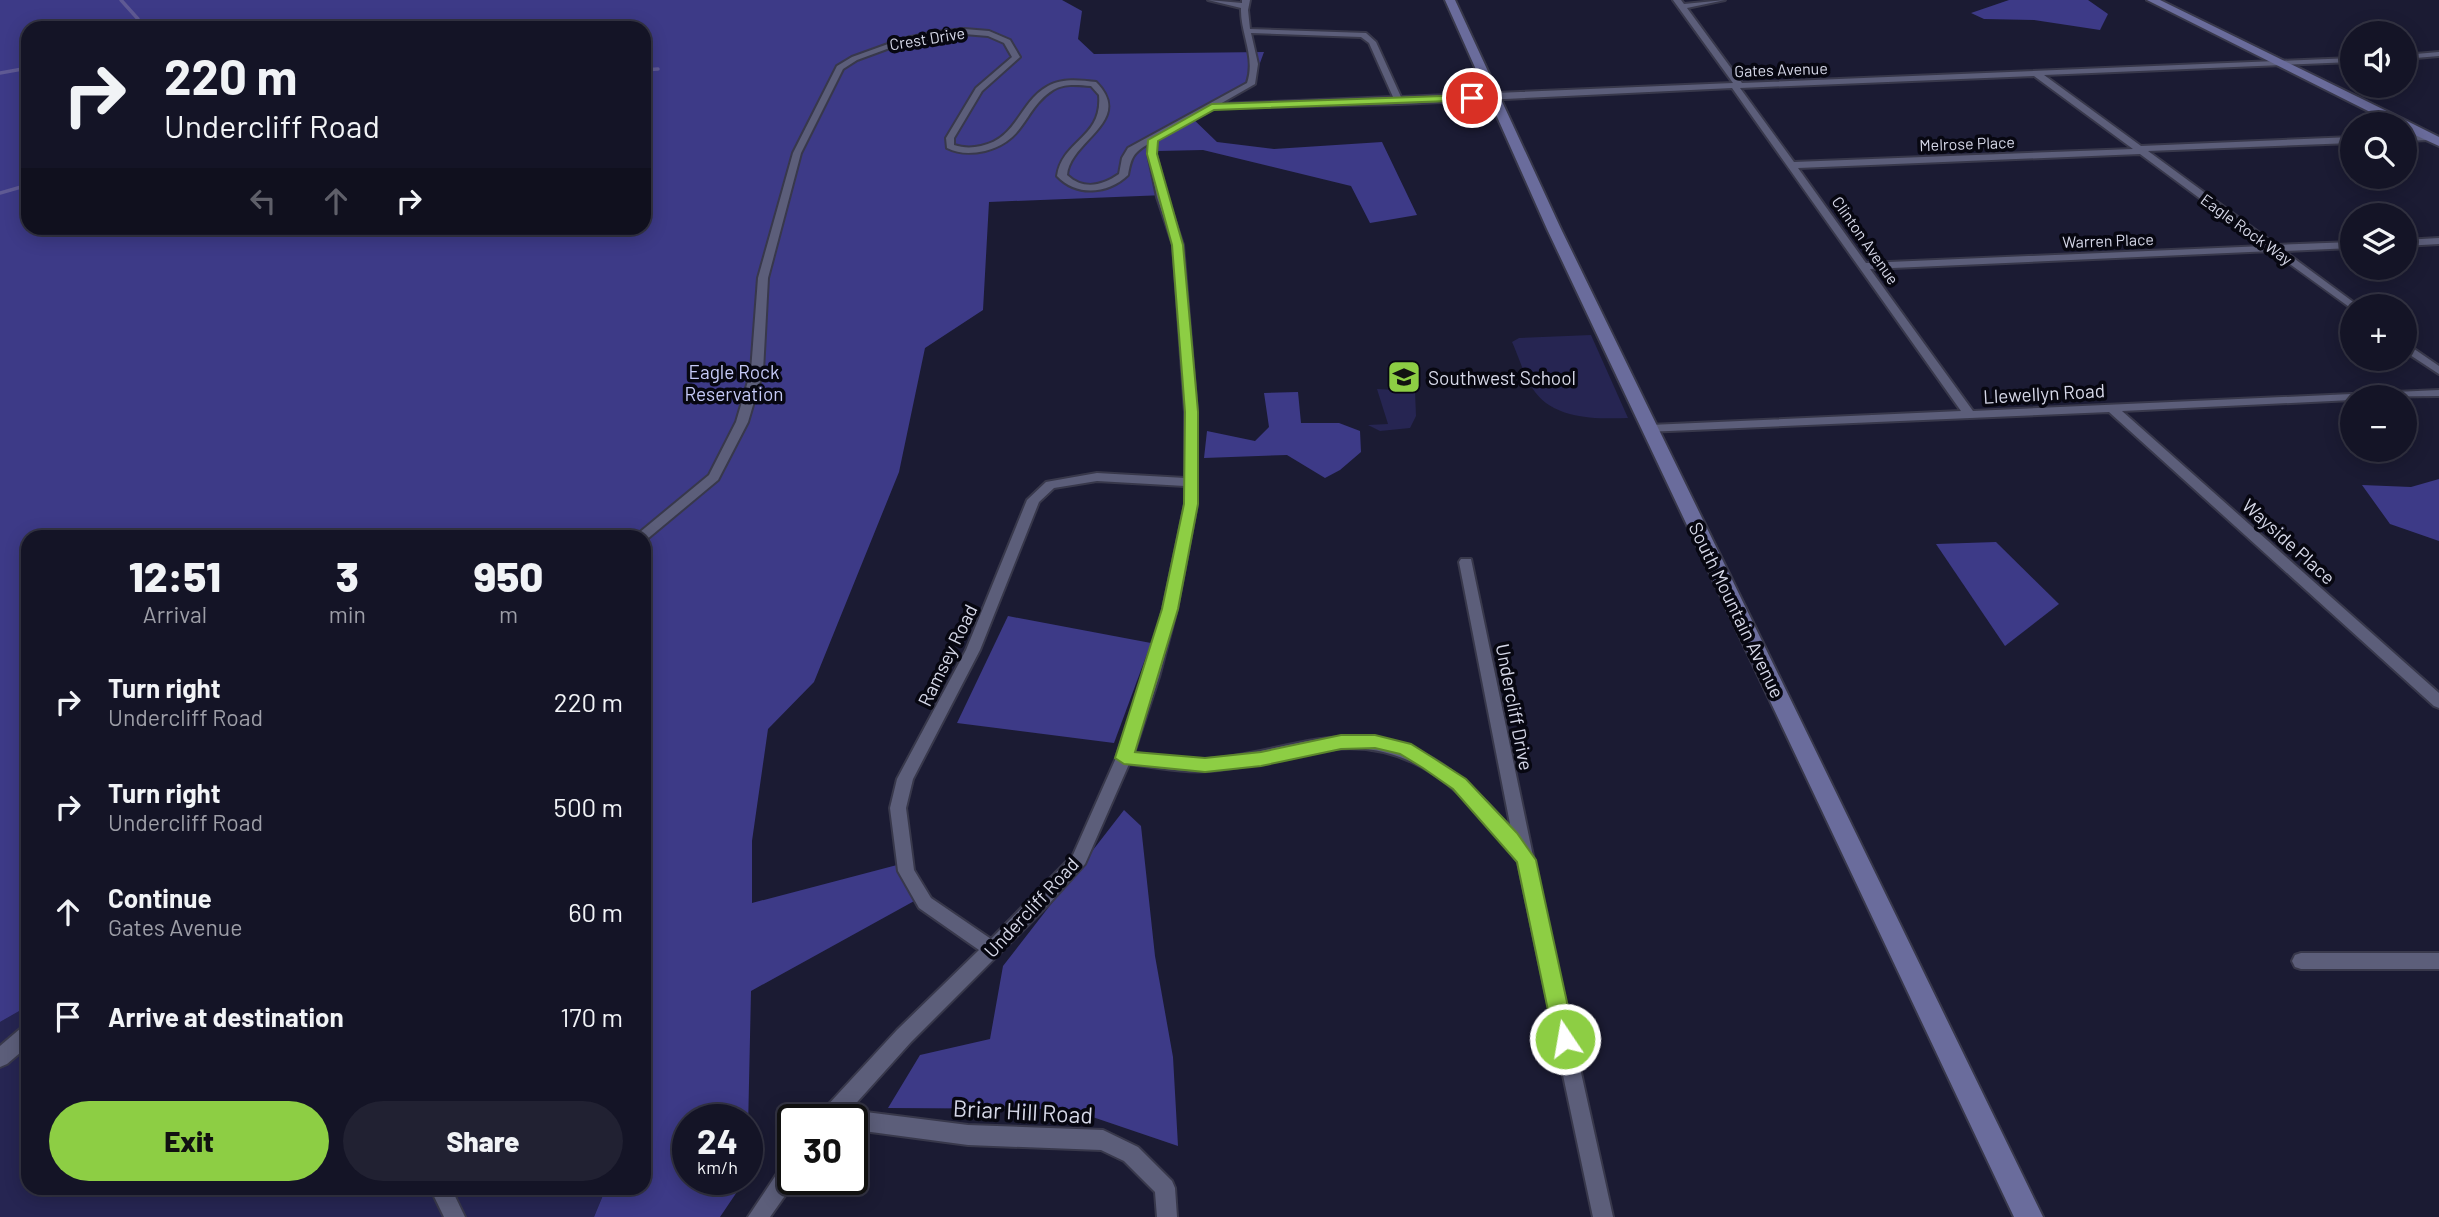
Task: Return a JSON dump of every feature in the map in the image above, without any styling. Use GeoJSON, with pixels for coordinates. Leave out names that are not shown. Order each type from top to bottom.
{"type":"FeatureCollection","features":[{"type":"Feature","properties":{"kind":"street"},"geometry":{"type":"LineString","coordinates":[[1153,140],[1244,90],[1256,75],[1245,3],[1212,0]]}},
{"type":"Feature","properties":{"kind":"street","name":"South Mountain Avenue"},"geometry":{"type":"LineString","coordinates":[[1450,0],[1554,229],[2029,1217]]}},
{"type":"Feature","properties":{"kind":"street"},"geometry":{"type":"LineString","coordinates":[[1680,4],[1721,0]]}},
{"type":"Feature","properties":{"kind":"street"},"geometry":{"type":"LineString","coordinates":[[2152,0],[2377,112]]}},
{"type":"Feature","properties":{"kind":"street","name":"Clinton Avenue"},"geometry":{"type":"LineString","coordinates":[[1680,4],[1969,414]]}},
{"type":"Feature","properties":{"kind":"street","name":"Crest Drive"},"geometry":{"type":"LineString","coordinates":[[650,530],[714,477],[742,422],[757,372],[763,278],[797,153],[833,87],[840,68],[850,58],[899,41],[964,31],[986,31],[1006,41],[1016,57],[979,90],[948,143],[965,151],[985,150],[1007,141],[1041,92],[1068,83],[1093,84],[1103,94],[1104,111],[1096,129],[1068,158],[1061,170],[1062,176],[1076,187],[1103,187],[1115,182],[1123,175],[1126,158],[1131,150],[1153,140]]}},
{"type":"Feature","properties":{"kind":"street"},"geometry":{"type":"LineString","coordinates":[[1248,31],[1363,35],[1372,42],[1399,101]]}},
{"type":"Feature","properties":{"kind":"street"},"geometry":{"type":"LineString","coordinates":[[2417,56],[2439,54]]}},
{"type":"Feature","properties":{"kind":"street","name":"Gates Avenue"},"geometry":{"type":"LineString","coordinates":[[1212,107],[2282,66],[2340,61]]}},
{"type":"Feature","properties":{"kind":"street","name":"Eagle Rock Way"},"geometry":{"type":"LineString","coordinates":[[2037,74],[2340,297]]}},
{"type":"Feature","properties":{"kind":"street","name":"Undercliff Road"},"geometry":{"type":"LineString","coordinates":[[842,1104],[904,1036],[1079,859],[1124,758],[1170,609],[1191,504],[1191,412],[1178,245],[1152,154],[1153,140]]}},
{"type":"Feature","properties":{"kind":"street","name":"Melrose Place"},"geometry":{"type":"LineString","coordinates":[[1794,165],[2340,141]]}},
{"type":"Feature","properties":{"kind":"street"},"geometry":{"type":"LineString","coordinates":[[2417,243],[2439,242]]}},
{"type":"Feature","properties":{"kind":"street","name":"Warren Place"},"geometry":{"type":"LineString","coordinates":[[1865,266],[2340,246]]}},
{"type":"Feature","properties":{"kind":"street"},"geometry":{"type":"LineString","coordinates":[[2417,355],[2439,371]]}},
{"type":"Feature","properties":{"kind":"street","name":"Llewellyn Road"},"geometry":{"type":"LineString","coordinates":[[1650,429],[2439,393]]}},
{"type":"Feature","properties":{"kind":"street","name":"Wayside Place"},"geometry":{"type":"LineString","coordinates":[[2112,408],[2439,702]]}},
{"type":"Feature","properties":{"kind":"street","name":"Ramsey Road"},"geometry":{"type":"LineString","coordinates":[[992,949],[925,903],[906,871],[899,837],[898,808],[905,779],[973,650],[1032,500],[1051,485],[1097,477],[1191,482]]}},
{"type":"Feature","properties":{"kind":"street","name":"Undercliff Drive"},"geometry":{"type":"LineString","coordinates":[[1466,562],[1526,860]]}},
{"type":"Feature","properties":{"kind":"street"},"geometry":{"type":"LineString","coordinates":[[1124,758],[1205,765],[1261,759],[1341,742],[1375,742],[1404,748],[1460,784],[1510,838],[1526,860],[1603,1217]]}},
{"type":"Feature","properties":{"kind":"street"},"geometry":{"type":"LineString","coordinates":[[2301,961],[2439,961]]}},
{"type":"Feature","properties":{"kind":"street"},"geometry":{"type":"LineString","coordinates":[[0,1058],[21,1040]]}},
{"type":"Feature","properties":{"kind":"street","name":"Briar Hill Road"},"geometry":{"type":"LineString","coordinates":[[868,1122],[968,1135],[1104,1140],[1131,1154],[1165,1188],[1167,1217]]}},
{"type":"Feature","properties":{"kind":"street"},"geometry":{"type":"LineString","coordinates":[[758,1217],[777,1190]]}},
{"type":"Feature","properties":{"kind":"street"},"geometry":{"type":"LineString","coordinates":[[443,1195],[454,1217]]}},
{"type":"Feature","properties":{"kind":"shaded area"},"geometry":{"type":"Polygon","coordinates":[[[1591,335],[1628,418],[1578,416],[1554,408],[1531,387],[1512,342],[1519,338],[1591,335]]]}},
{"type":"Feature","properties":{"kind":"shaded area"},"geometry":{"type":"Polygon","coordinates":[[[1377,389],[1415,391],[1416,416],[1410,428],[1380,431],[1368,425],[1388,424],[1377,389]]]}},
{"type":"Feature","properties":{"kind":"shaded area"},"geometry":{"type":"Polygon","coordinates":[[[21,1010],[21,1195],[603,1195],[594,1217],[0,1217],[0,1022],[21,1010]]]}},
{"type":"Feature","properties":{"kind":"green space","name":"Eagle Rock Reservation"},"geometry":{"type":"Polygon","coordinates":[[[0,0],[1062,0],[1082,11],[1078,39],[1094,54],[1264,52],[1252,85],[1189,115],[1217,142],[1274,149],[1382,142],[1417,215],[1370,223],[1351,186],[1203,150],[1157,151],[1165,195],[989,202],[983,310],[925,348],[899,472],[814,682],[768,729],[752,841],[752,903],[897,865],[916,900],[751,991],[749,1104],[672,1104],[672,1195],[735,1195],[720,1217],[594,1217],[603,1195],[651,1195],[651,530],[21,530],[21,1010],[0,1022],[0,0]]]}},
{"type":"Feature","properties":{"kind":"green space"},"geometry":{"type":"Polygon","coordinates":[[[2009,0],[2088,0],[2108,14],[2100,30],[2034,20],[1984,19],[1971,13],[2009,0]]]}},
{"type":"Feature","properties":{"kind":"green space"},"geometry":{"type":"Polygon","coordinates":[[[1298,392],[1301,423],[1339,423],[1360,431],[1361,452],[1340,470],[1325,478],[1287,455],[1204,458],[1207,431],[1255,441],[1269,427],[1264,393],[1298,392]]]}},
{"type":"Feature","properties":{"kind":"green space"},"geometry":{"type":"Polygon","coordinates":[[[2439,479],[2439,541],[2390,524],[2362,485],[2411,487],[2439,479]]]}},
{"type":"Feature","properties":{"kind":"green space"},"geometry":{"type":"Polygon","coordinates":[[[1996,542],[2059,604],[2005,646],[1936,544],[1996,542]]]}},
{"type":"Feature","properties":{"kind":"green space"},"geometry":{"type":"Polygon","coordinates":[[[1008,616],[1151,643],[1114,743],[957,723],[1008,616]]]}},
{"type":"Feature","properties":{"kind":"green space"},"geometry":{"type":"Polygon","coordinates":[[[1124,810],[1141,826],[1155,956],[1173,1057],[1178,1146],[1069,1109],[888,1108],[920,1055],[990,1039],[1003,966],[1124,810]]]}},
{"type":"Feature","properties":{"kind":"waterway"},"geometry":{"type":"LineString","coordinates":[[121,0],[138,21]]}},
{"type":"Feature","properties":{"kind":"waterway"},"geometry":{"type":"LineString","coordinates":[[0,73],[21,69]]}},
{"type":"Feature","properties":{"kind":"waterway"},"geometry":{"type":"LineString","coordinates":[[651,70],[658,69]]}},
{"type":"Feature","properties":{"kind":"waterway"},"geometry":{"type":"LineString","coordinates":[[0,193],[21,187]]}},
{"type":"Feature","properties":{"kind":"place","name":"Southwest School"},"geometry":{"type":"Point","coordinates":[1404,377]}},
{"type":"Feature","properties":{"kind":"route"},"geometry":{"type":"LineString","coordinates":[[1472,98],[1212,107],[1153,140],[1152,154],[1163,204],[1178,245],[1191,412],[1191,504],[1170,609],[1152,677],[1124,758],[1205,765],[1261,759],[1341,742],[1375,742],[1404,748],[1429,763],[1460,784],[1510,838],[1526,860],[1565,1039]]}}]}
